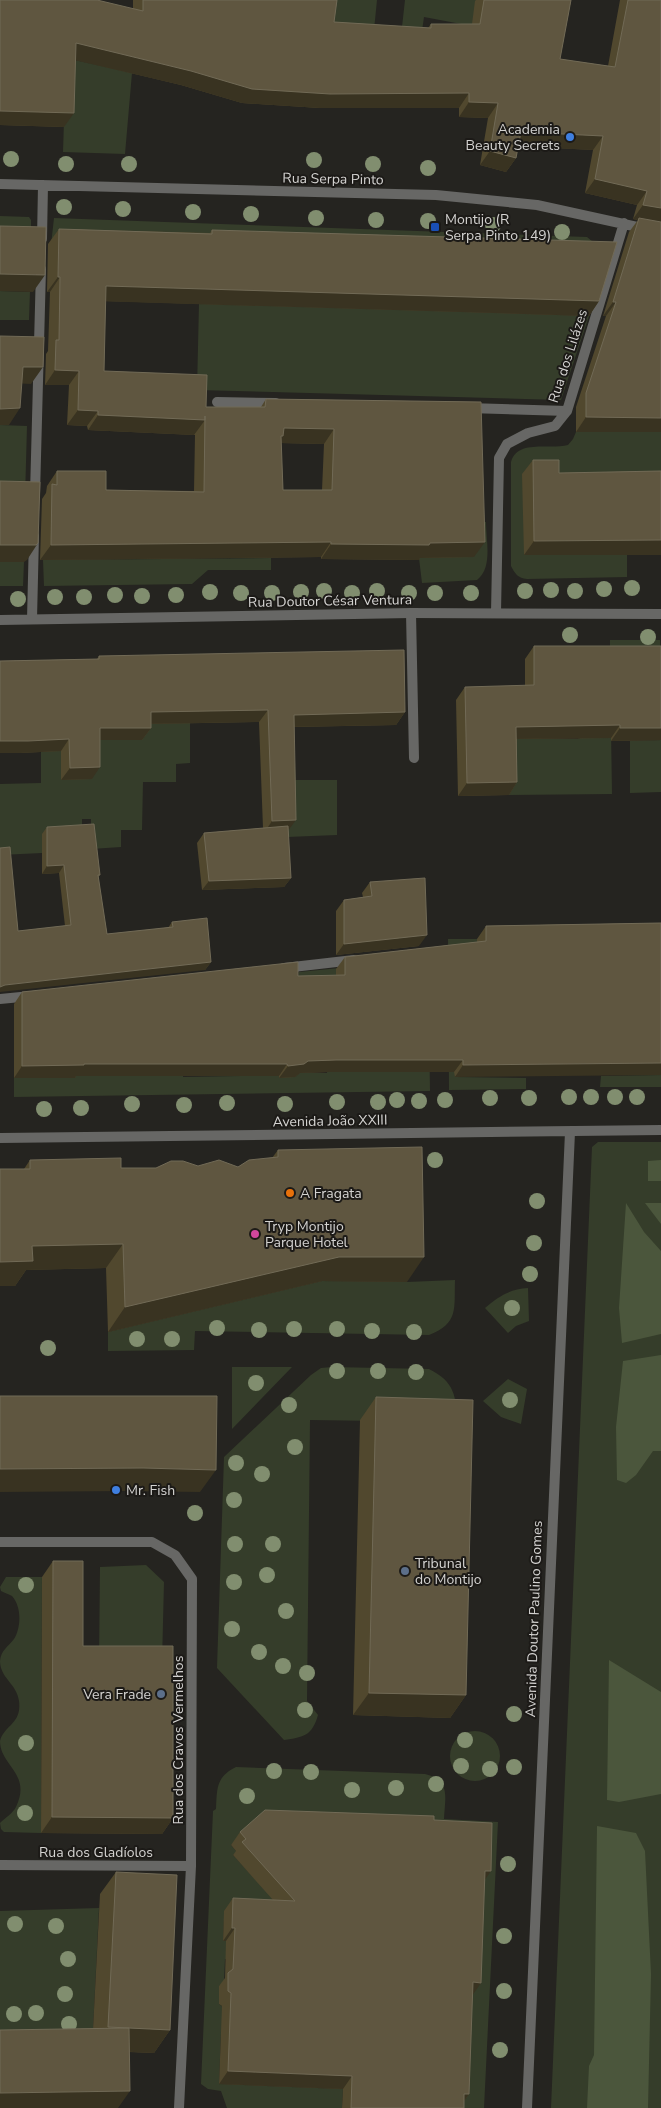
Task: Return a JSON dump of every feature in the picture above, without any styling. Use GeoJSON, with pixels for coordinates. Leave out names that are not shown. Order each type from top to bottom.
{"type":"FeatureCollection","features":[{"type":"Feature","properties":{"kind":"street","name":"Rua Serpa Pinto"},"geometry":{"type":"LineString","coordinates":[[0,184],[485,198],[537,205],[661,232]]}},
{"type":"Feature","properties":{"kind":"street"},"geometry":{"type":"LineString","coordinates":[[35,506],[43,185]]}},
{"type":"Feature","properties":{"kind":"street","name":"Rua dos Lilázes"},"geometry":{"type":"LineString","coordinates":[[496,613],[498,458],[507,444],[528,433],[555,426],[567,411],[624,223]]}},
{"type":"Feature","properties":{"kind":"street"},"geometry":{"type":"LineString","coordinates":[[217,402],[287,404]]}},
{"type":"Feature","properties":{"kind":"street"},"geometry":{"type":"LineString","coordinates":[[457,408],[567,411]]}},
{"type":"Feature","properties":{"kind":"street"},"geometry":{"type":"LineString","coordinates":[[32,618],[35,526]]}},
{"type":"Feature","properties":{"kind":"street"},"geometry":{"type":"LineString","coordinates":[[410,613],[414,758]]}},
{"type":"Feature","properties":{"kind":"street","name":"Rua Doutor César Ventura"},"geometry":{"type":"LineString","coordinates":[[0,620],[410,613],[661,614]]}},
{"type":"Feature","properties":{"kind":"street"},"geometry":{"type":"LineString","coordinates":[[273,969],[361,960]]}},
{"type":"Feature","properties":{"kind":"street"},"geometry":{"type":"LineString","coordinates":[[0,999],[39,995]]}},
{"type":"Feature","properties":{"kind":"street","name":"Avenida João XXIII"},"geometry":{"type":"LineString","coordinates":[[0,1138],[661,1130]]}},
{"type":"Feature","properties":{"kind":"street","name":"Avenida Doutor Paulino Gomes"},"geometry":{"type":"LineString","coordinates":[[527,2108],[570,1132]]}},
{"type":"Feature","properties":{"kind":"street","name":"Rua dos Cravos Vermelhos"},"geometry":{"type":"LineString","coordinates":[[0,1542],[152,1542],[175,1555],[192,1579],[191,1866],[179,2108]]}},
{"type":"Feature","properties":{"kind":"street","name":"Rua dos Gladíolos"},"geometry":{"type":"LineString","coordinates":[[0,1865],[191,1866]]}},
{"type":"Feature","properties":{"kind":"green space"},"geometry":{"type":"Polygon","coordinates":[[[329,0],[377,0],[373,40],[335,108],[305,107],[316,13],[329,0]]]}},
{"type":"Feature","properties":{"kind":"green space"},"geometry":{"type":"Polygon","coordinates":[[[405,0],[507,0],[472,26],[424,17],[421,38],[401,36],[405,0]]]}},
{"type":"Feature","properties":{"kind":"green space"},"geometry":{"type":"Polygon","coordinates":[[[66,58],[132,73],[125,154],[63,152],[66,58]]]}},
{"type":"Feature","properties":{"kind":"green space"},"geometry":{"type":"Polygon","coordinates":[[[0,216],[29,217],[31,220],[31,243],[0,242],[0,216]]]}},
{"type":"Feature","properties":{"kind":"green space"},"geometry":{"type":"Polygon","coordinates":[[[54,218],[587,237],[593,242],[51,245],[54,218]]]}},
{"type":"Feature","properties":{"kind":"green space"},"geometry":{"type":"Polygon","coordinates":[[[0,291],[30,292],[29,320],[0,320],[0,291]]]}},
{"type":"Feature","properties":{"kind":"green space"},"geometry":{"type":"Polygon","coordinates":[[[199,303],[589,316],[561,400],[197,390],[199,303]]]}},
{"type":"Feature","properties":{"kind":"green space"},"geometry":{"type":"Polygon","coordinates":[[[661,402],[661,485],[627,554],[627,577],[527,579],[517,575],[511,566],[511,462],[514,455],[520,450],[527,448],[568,445],[576,432],[625,432],[661,402]]]}},
{"type":"Feature","properties":{"kind":"green space"},"geometry":{"type":"Polygon","coordinates":[[[0,425],[27,426],[25,499],[0,498],[0,425]]]}},
{"type":"Feature","properties":{"kind":"green space"},"geometry":{"type":"Polygon","coordinates":[[[473,522],[486,522],[487,561],[482,575],[477,580],[422,583],[419,558],[473,522]]]}},
{"type":"Feature","properties":{"kind":"green space"},"geometry":{"type":"Polygon","coordinates":[[[271,558],[271,570],[208,570],[192,584],[44,586],[43,560],[271,558]]]}},
{"type":"Feature","properties":{"kind":"green space"},"geometry":{"type":"Polygon","coordinates":[[[0,562],[24,562],[23,586],[0,586],[0,562]]]}},
{"type":"Feature","properties":{"kind":"green space"},"geometry":{"type":"Polygon","coordinates":[[[610,640],[660,640],[661,659],[610,659],[610,640]]]}},
{"type":"Feature","properties":{"kind":"green space"},"geometry":{"type":"Polygon","coordinates":[[[190,723],[190,763],[176,764],[176,782],[143,782],[142,830],[121,830],[121,847],[91,849],[91,819],[82,819],[82,832],[42,853],[0,855],[0,784],[41,783],[41,737],[91,740],[142,724],[190,723]]]}},
{"type":"Feature","properties":{"kind":"green space"},"geometry":{"type":"Polygon","coordinates":[[[611,730],[612,794],[509,795],[508,732],[542,739],[577,739],[611,730]]]}},
{"type":"Feature","properties":{"kind":"green space"},"geometry":{"type":"Polygon","coordinates":[[[661,740],[661,792],[630,793],[630,741],[661,740]]]}},
{"type":"Feature","properties":{"kind":"green space"},"geometry":{"type":"Polygon","coordinates":[[[286,780],[337,780],[337,835],[287,837],[286,780]]]}},
{"type":"Feature","properties":{"kind":"green space"},"geometry":{"type":"Polygon","coordinates":[[[448,939],[477,939],[477,964],[455,1077],[526,1078],[526,1089],[449,1090],[448,939]]]}},
{"type":"Feature","properties":{"kind":"green space"},"geometry":{"type":"Polygon","coordinates":[[[410,961],[429,1024],[430,1091],[14,1097],[14,1078],[75,1078],[75,1017],[88,1076],[148,1076],[146,1017],[183,1071],[183,1077],[240,1076],[239,1016],[295,1077],[300,1073],[327,1073],[328,986],[298,982],[299,972],[410,961]]]}},
{"type":"Feature","properties":{"kind":"green space"},"geometry":{"type":"Polygon","coordinates":[[[661,1075],[661,1087],[600,1087],[601,1076],[661,1075]]]}},
{"type":"Feature","properties":{"kind":"green space"},"geometry":{"type":"Polygon","coordinates":[[[598,1142],[661,1142],[661,2108],[551,2108],[592,1147],[598,1142]]]}},
{"type":"Feature","properties":{"kind":"green space"},"geometry":{"type":"Polygon","coordinates":[[[661,1160],[661,1181],[648,1181],[648,1161],[661,1160]]]}},
{"type":"Feature","properties":{"kind":"green space"},"geometry":{"type":"Polygon","coordinates":[[[626,1203],[644,1232],[661,1251],[661,1334],[622,1343],[619,1308],[626,1203]]]}},
{"type":"Feature","properties":{"kind":"green space"},"geometry":{"type":"Polygon","coordinates":[[[645,1203],[661,1203],[661,1224],[645,1203]]]}},
{"type":"Feature","properties":{"kind":"green space"},"geometry":{"type":"Polygon","coordinates":[[[455,1280],[453,1314],[446,1325],[429,1335],[195,1331],[194,1350],[108,1351],[108,1332],[322,1281],[407,1282],[455,1280]]]}},
{"type":"Feature","properties":{"kind":"green space"},"geometry":{"type":"Polygon","coordinates":[[[528,1288],[529,1321],[516,1326],[508,1333],[485,1308],[504,1294],[528,1288]]]}},
{"type":"Feature","properties":{"kind":"green space"},"geometry":{"type":"Polygon","coordinates":[[[661,1355],[661,1451],[653,1451],[636,1475],[626,1483],[617,1480],[616,1427],[623,1361],[661,1355]]]}},
{"type":"Feature","properties":{"kind":"green space"},"geometry":{"type":"Polygon","coordinates":[[[232,1367],[292,1367],[232,1429],[232,1367]]]}},
{"type":"Feature","properties":{"kind":"green space"},"geometry":{"type":"Polygon","coordinates":[[[321,1368],[429,1369],[438,1374],[449,1385],[455,1397],[457,1422],[310,1420],[307,1701],[318,1715],[313,1727],[306,1734],[284,1740],[217,1668],[224,1457],[311,1375],[321,1368]]]}},
{"type":"Feature","properties":{"kind":"green space"},"geometry":{"type":"Polygon","coordinates":[[[508,1379],[527,1389],[521,1424],[501,1417],[483,1401],[508,1379]]]}},
{"type":"Feature","properties":{"kind":"green space"},"geometry":{"type":"Polygon","coordinates":[[[146,1565],[164,1582],[162,1663],[99,1663],[100,1567],[146,1565]]]}},
{"type":"Feature","properties":{"kind":"green space"},"geometry":{"type":"Polygon","coordinates":[[[6,1577],[42,1577],[41,1833],[4,1832],[1,1829],[0,1823],[16,1807],[20,1795],[18,1778],[1,1750],[0,1741],[5,1731],[18,1715],[19,1709],[18,1695],[3,1672],[0,1661],[3,1651],[14,1639],[19,1623],[18,1606],[12,1596],[1,1591],[0,1587],[6,1577]]]}},
{"type":"Feature","properties":{"kind":"green space"},"geometry":{"type":"Polygon","coordinates":[[[609,1660],[661,1692],[661,1794],[619,1802],[607,1800],[609,1660]]]}},
{"type":"Feature","properties":{"kind":"green space"},"geometry":{"type":"Polygon","coordinates":[[[470,1731],[480,1731],[493,1738],[500,1751],[500,1761],[493,1774],[480,1781],[470,1781],[461,1777],[454,1770],[450,1761],[450,1751],[454,1742],[461,1735],[470,1731]]]}},
{"type":"Feature","properties":{"kind":"green space"},"geometry":{"type":"Polygon","coordinates":[[[236,1767],[425,1774],[439,1780],[443,1785],[445,1790],[444,1819],[498,1822],[484,2108],[455,2108],[460,2106],[462,2032],[386,2029],[382,2108],[363,2108],[364,2077],[344,2076],[344,2061],[358,2061],[358,2046],[376,2045],[378,2015],[380,2015],[380,1988],[348,1986],[351,1920],[383,1920],[385,1892],[426,1893],[426,1882],[482,1883],[483,1836],[425,1833],[425,1829],[376,1827],[375,1833],[355,1832],[355,1815],[331,1814],[330,1826],[256,1823],[231,1845],[237,1852],[233,1855],[254,1878],[264,1870],[264,1882],[290,1883],[289,1897],[327,1899],[321,2024],[314,2024],[313,2049],[303,2049],[304,2036],[221,2033],[219,2084],[343,2089],[342,2108],[227,2108],[221,2091],[208,2089],[201,2084],[213,1811],[216,1809],[221,1779],[236,1767]],[[390,1907],[387,2002],[438,2004],[438,1994],[472,1995],[475,1921],[442,1920],[442,1909],[390,1907]],[[232,1912],[224,1920],[223,1940],[230,1941],[230,1959],[225,1959],[224,1982],[219,1986],[219,2004],[227,2010],[235,2010],[236,2005],[293,2008],[294,1962],[282,1961],[284,1914],[232,1912]]]}},
{"type":"Feature","properties":{"kind":"green space"},"geometry":{"type":"Polygon","coordinates":[[[597,1826],[636,1833],[645,1851],[651,1974],[648,2108],[587,2108],[589,2066],[594,2055],[597,1826]]]}},
{"type":"Feature","properties":{"kind":"green space"},"geometry":{"type":"Polygon","coordinates":[[[99,1908],[92,2051],[0,2052],[0,1911],[99,1908]]]}},
{"type":"Feature","properties":{"kind":"building"},"geometry":{"type":"Polygon","coordinates":[[[0,0],[97,0],[143,11],[143,0],[337,0],[334,22],[431,28],[431,24],[480,24],[484,0],[571,0],[560,59],[615,67],[628,0],[661,0],[661,208],[643,205],[647,191],[595,179],[603,136],[521,132],[516,158],[490,151],[498,103],[469,102],[469,93],[330,94],[252,89],[191,71],[76,43],[74,113],[0,111],[0,0]]]}},
{"type":"Feature","properties":{"kind":"building"},"geometry":{"type":"Polygon","coordinates":[[[639,218],[661,222],[661,418],[586,417],[586,393],[616,302],[613,302],[639,218]]]}},
{"type":"Feature","properties":{"kind":"building"},"geometry":{"type":"Polygon","coordinates":[[[0,226],[46,227],[45,275],[0,274],[0,226]]]}},
{"type":"Feature","properties":{"kind":"building"},"geometry":{"type":"Polygon","coordinates":[[[59,229],[212,234],[212,230],[617,242],[599,301],[106,286],[104,371],[207,375],[206,407],[265,407],[266,399],[481,402],[485,542],[430,543],[429,545],[331,544],[331,542],[51,545],[52,484],[57,485],[57,471],[106,471],[106,490],[204,492],[205,420],[98,415],[98,411],[78,410],[79,371],[55,370],[56,340],[59,340],[60,277],[58,277],[59,229]],[[284,428],[283,436],[281,436],[283,490],[332,490],[334,429],[284,428]]]}},
{"type":"Feature","properties":{"kind":"building"},"geometry":{"type":"Polygon","coordinates":[[[0,336],[44,337],[43,367],[23,367],[20,408],[0,409],[0,336]]]}},
{"type":"Feature","properties":{"kind":"building"},"geometry":{"type":"Polygon","coordinates":[[[533,460],[559,460],[559,473],[661,471],[661,540],[534,541],[533,460]]]}},
{"type":"Feature","properties":{"kind":"building"},"geometry":{"type":"Polygon","coordinates":[[[0,481],[40,482],[38,543],[36,545],[0,545],[0,481]]]}},
{"type":"Feature","properties":{"kind":"building"},"geometry":{"type":"Polygon","coordinates":[[[534,646],[661,646],[661,728],[620,728],[620,725],[516,727],[517,782],[467,783],[465,687],[534,685],[534,646]]]}},
{"type":"Feature","properties":{"kind":"building"},"geometry":{"type":"Polygon","coordinates":[[[404,650],[405,712],[294,715],[296,820],[272,821],[268,710],[151,712],[151,728],[100,728],[100,767],[70,768],[69,739],[0,741],[0,661],[99,659],[99,656],[404,650]]]}},
{"type":"Feature","properties":{"kind":"building"},"geometry":{"type":"Polygon","coordinates":[[[94,824],[100,875],[98,875],[107,934],[173,927],[172,922],[207,918],[211,962],[0,987],[0,848],[10,847],[18,931],[71,925],[64,865],[47,866],[47,827],[94,824]]]}},
{"type":"Feature","properties":{"kind":"building"},"geometry":{"type":"Polygon","coordinates":[[[288,826],[291,878],[209,881],[204,833],[288,826]]]}},
{"type":"Feature","properties":{"kind":"building"},"geometry":{"type":"Polygon","coordinates":[[[425,878],[427,935],[344,944],[344,900],[372,896],[370,882],[425,878]]]}},
{"type":"Feature","properties":{"kind":"building"},"geometry":{"type":"Polygon","coordinates":[[[661,923],[661,1063],[463,1065],[463,1060],[336,1060],[308,1061],[304,1064],[288,1066],[287,1064],[84,1064],[22,1066],[22,992],[298,962],[298,976],[345,975],[345,957],[486,941],[486,926],[661,923]]]}},
{"type":"Feature","properties":{"kind":"building"},"geometry":{"type":"Polygon","coordinates":[[[422,1147],[424,1257],[339,1257],[125,1307],[123,1244],[32,1246],[33,1261],[0,1262],[0,1169],[30,1169],[30,1160],[121,1158],[121,1168],[156,1168],[171,1161],[183,1161],[198,1166],[219,1160],[238,1167],[249,1160],[278,1157],[278,1150],[422,1147]]]}},
{"type":"Feature","properties":{"kind":"building"},"geometry":{"type":"Polygon","coordinates":[[[0,1396],[217,1396],[216,1470],[143,1468],[0,1469],[0,1396]]]}},
{"type":"Feature","properties":{"kind":"building","name":"Tribunal do Montijo"},"geometry":{"type":"Polygon","coordinates":[[[376,1397],[473,1400],[466,1695],[369,1693],[376,1397]]]}},
{"type":"Feature","properties":{"kind":"building"},"geometry":{"type":"Polygon","coordinates":[[[53,1561],[83,1561],[83,1646],[173,1646],[173,1818],[52,1817],[53,1561]]]}},
{"type":"Feature","properties":{"kind":"building"},"geometry":{"type":"Polygon","coordinates":[[[265,1810],[434,1816],[434,1820],[492,1823],[491,1871],[485,1871],[481,1983],[473,1982],[469,2094],[464,2094],[464,2108],[351,2108],[352,2076],[228,2071],[231,1993],[228,1991],[228,1973],[233,1969],[235,1928],[232,1928],[233,1898],[295,1901],[242,1842],[246,1839],[240,1832],[265,1810]]]}},
{"type":"Feature","properties":{"kind":"building"},"geometry":{"type":"Polygon","coordinates":[[[116,1872],[177,1875],[170,2030],[108,2027],[116,1872]]]}},
{"type":"Feature","properties":{"kind":"building"},"geometry":{"type":"Polygon","coordinates":[[[129,2028],[130,2091],[0,2093],[0,2030],[129,2028]]]}},
{"type":"Feature","properties":{"kind":"place","name":"Academia Beauty Secrets"},"geometry":{"type":"Point","coordinates":[570,137]}},
{"type":"Feature","properties":{"kind":"place","name":"Montijo (R Serpa Pinto 149)"},"geometry":{"type":"Point","coordinates":[435,227]}},
{"type":"Feature","properties":{"kind":"place","name":"A Fragata"},"geometry":{"type":"Point","coordinates":[290,1193]}},
{"type":"Feature","properties":{"kind":"place","name":"Tryp Montijo Parque Hotel"},"geometry":{"type":"Point","coordinates":[255,1234]}},
{"type":"Feature","properties":{"kind":"place","name":"Mr. Fish"},"geometry":{"type":"Point","coordinates":[116,1490]}},
{"type":"Feature","properties":{"kind":"place","name":"Tribunal do Montijo"},"geometry":{"type":"Point","coordinates":[405,1571]}},
{"type":"Feature","properties":{"kind":"place","name":"Vera Frade"},"geometry":{"type":"Point","coordinates":[161,1694]}}]}
